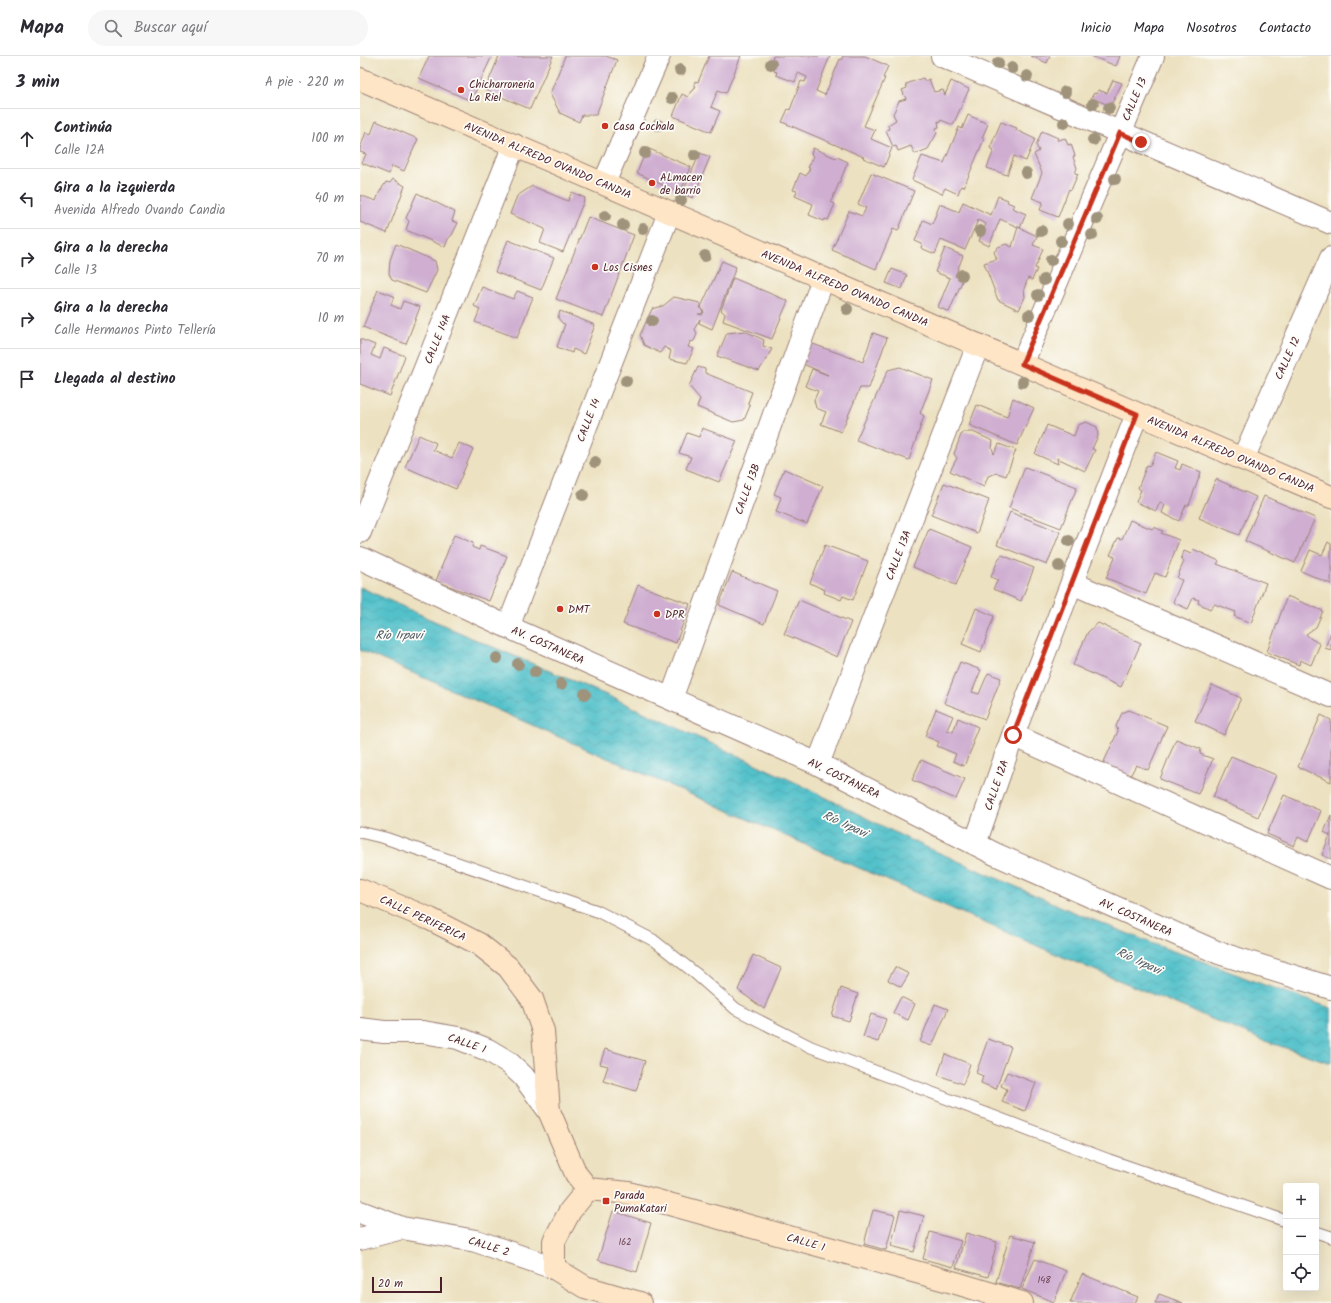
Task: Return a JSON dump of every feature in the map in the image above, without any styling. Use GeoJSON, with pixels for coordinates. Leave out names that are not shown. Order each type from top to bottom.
{"type":"FeatureCollection","features":[{"type":"Feature","properties":{"kind":"main road","name":"AVENIDA ALFREDO OVANDO CANDIA"},"geometry":{"type":"LineString","coordinates":[[360,79],[1331,497]]}},
{"type":"Feature","properties":{"kind":"main road","name":"CALLE PERIFERICA"},"geometry":{"type":"LineString","coordinates":[[360,890],[430,919],[479,944],[508,968],[532,998],[543,1031],[549,1111],[576,1174],[588,1189]]}},
{"type":"Feature","properties":{"kind":"main road"},"geometry":{"type":"LineString","coordinates":[[554,1268],[554,1241],[570,1210],[588,1189]]}},
{"type":"Feature","properties":{"kind":"main road","name":"CALLE 1"},"geometry":{"type":"LineString","coordinates":[[588,1189],[629,1193],[956,1283],[1022,1303]]}},
{"type":"Feature","properties":{"kind":"main road","name":"CALLE 2"},"geometry":{"type":"LineString","coordinates":[[554,1268],[585,1287],[618,1299],[640,1303]]}},
{"type":"Feature","properties":{"kind":"street"},"geometry":{"type":"LineString","coordinates":[[604,184],[659,56]]}},
{"type":"Feature","properties":{"kind":"street"},"geometry":{"type":"LineString","coordinates":[[942,56],[1331,223]]}},
{"type":"Feature","properties":{"kind":"street","name":"CALLE 13"},"geometry":{"type":"LineString","coordinates":[[1022,364],[1153,56]]}},
{"type":"Feature","properties":{"kind":"street","name":"CALLE 14A"},"geometry":{"type":"LineString","coordinates":[[360,532],[514,145]]}},
{"type":"Feature","properties":{"kind":"street","name":"CALLE 14"},"geometry":{"type":"LineString","coordinates":[[508,627],[669,213]]}},
{"type":"Feature","properties":{"kind":"street","name":"CALLE 12"},"geometry":{"type":"LineString","coordinates":[[1244,459],[1331,258]]}},
{"type":"Feature","properties":{"kind":"street","name":"CALLE 13B"},"geometry":{"type":"LineString","coordinates":[[671,699],[823,279]]}},
{"type":"Feature","properties":{"kind":"street","name":"CALLE 13A"},"geometry":{"type":"LineString","coordinates":[[818,764],[978,345]]}},
{"type":"Feature","properties":{"kind":"street","name":"CALLE 12A"},"geometry":{"type":"LineString","coordinates":[[975,844],[1013,735],[1137,414]]}},
{"type":"Feature","properties":{"kind":"street","name":"AV. COSTANERA"},"geometry":{"type":"LineString","coordinates":[[360,558],[508,627],[818,764],[994,854],[1219,953],[1331,988]]}},
{"type":"Feature","properties":{"kind":"street"},"geometry":{"type":"LineString","coordinates":[[1072,582],[1331,696]]}},
{"type":"Feature","properties":{"kind":"street"},"geometry":{"type":"LineString","coordinates":[[1013,735],[1331,878]]}},
{"type":"Feature","properties":{"kind":"street","name":"CALLE 1"},"geometry":{"type":"LineString","coordinates":[[360,1029],[384,1032],[423,1032],[458,1038],[488,1050],[508,1062],[523,1076],[549,1111]]}},
{"type":"Feature","properties":{"kind":"street","name":"CALLE 2"},"geometry":{"type":"LineString","coordinates":[[360,1212],[402,1228],[476,1241],[554,1268]]}},
{"type":"Feature","properties":{"kind":"street"},"geometry":{"type":"LineString","coordinates":[[360,1239],[402,1228]]}},
{"type":"Feature","properties":{"kind":"lane"},"geometry":{"type":"LineString","coordinates":[[360,832],[385,838],[597,911],[652,940],[695,973],[736,1009],[811,1047],[1109,1160],[1283,1220]]}},
{"type":"Feature","properties":{"kind":"lane"},"geometry":{"type":"LineString","coordinates":[[1319,1233],[1331,1237]]}},
{"type":"Feature","properties":{"kind":"water","name":"Río Irpavi"},"geometry":{"type":"Polygon","coordinates":[[[360,587],[474,639],[611,697],[801,785],[908,839],[1071,911],[1159,946],[1331,1008],[1331,1063],[1262,1040],[1056,954],[360,650],[360,587]]]}},
{"type":"Feature","properties":{"kind":"building","name":"Chicharroneria La Riel"},"geometry":{"type":"Polygon","coordinates":[[[429,56],[492,56],[471,101],[419,78],[429,56]]]}},
{"type":"Feature","properties":{"kind":"building"},"geometry":{"type":"Polygon","coordinates":[[[499,56],[553,56],[530,109],[485,90],[499,56]]]}},
{"type":"Feature","properties":{"kind":"building"},"geometry":{"type":"Polygon","coordinates":[[[565,56],[606,56],[617,60],[596,115],[582,115],[579,122],[560,113],[550,94],[565,56]]]}},
{"type":"Feature","properties":{"kind":"building"},"geometry":{"type":"Polygon","coordinates":[[[709,56],[741,56],[726,93],[718,90],[711,107],[720,111],[711,132],[673,116],[682,94],[688,97],[696,86],[694,85],[695,81],[698,82],[709,56]]]}},
{"type":"Feature","properties":{"kind":"building"},"geometry":{"type":"Polygon","coordinates":[[[773,56],[830,56],[816,91],[825,95],[840,59],[841,60],[843,56],[865,56],[888,66],[883,78],[885,78],[864,126],[875,130],[871,139],[892,148],[884,167],[782,122],[788,109],[790,110],[801,81],[805,82],[807,77],[798,73],[795,82],[776,75],[777,72],[774,71],[776,64],[771,62],[773,56]]]}},
{"type":"Feature","properties":{"kind":"building"},"geometry":{"type":"Polygon","coordinates":[[[1031,56],[1050,56],[1047,63],[1031,56]]]}},
{"type":"Feature","properties":{"kind":"building"},"geometry":{"type":"Polygon","coordinates":[[[1091,56],[1120,56],[1116,66],[1091,56]]]}},
{"type":"Feature","properties":{"kind":"building"},"geometry":{"type":"Polygon","coordinates":[[[923,78],[925,81],[929,79],[934,92],[943,90],[945,95],[951,81],[969,89],[953,125],[941,120],[940,122],[938,121],[939,127],[936,128],[937,133],[928,149],[915,154],[911,146],[898,151],[896,146],[893,147],[886,130],[889,129],[888,125],[896,120],[893,114],[899,101],[906,99],[902,90],[907,88],[906,84],[923,78]]]}},
{"type":"Feature","properties":{"kind":"building"},"geometry":{"type":"Polygon","coordinates":[[[1113,80],[1122,83],[1111,105],[1091,98],[1098,90],[1107,93],[1113,80]]]}},
{"type":"Feature","properties":{"kind":"building"},"geometry":{"type":"Polygon","coordinates":[[[968,115],[988,124],[982,138],[984,139],[964,187],[961,186],[958,194],[945,188],[942,194],[912,180],[922,156],[944,163],[959,127],[962,129],[968,115]]]}},
{"type":"Feature","properties":{"kind":"building"},"geometry":{"type":"Polygon","coordinates":[[[376,121],[418,139],[404,171],[392,166],[389,174],[362,163],[366,154],[360,152],[360,148],[366,132],[371,134],[376,121]]]}},
{"type":"Feature","properties":{"kind":"building"},"geometry":{"type":"Polygon","coordinates":[[[1001,122],[1017,128],[1016,130],[1035,139],[1026,161],[1014,156],[1007,175],[987,168],[994,150],[990,148],[1001,122]]]}},
{"type":"Feature","properties":{"kind":"building"},"geometry":{"type":"Polygon","coordinates":[[[1042,131],[1058,138],[1057,140],[1065,138],[1068,145],[1071,144],[1075,156],[1073,157],[1077,168],[1075,173],[1078,174],[1071,190],[1069,189],[1058,217],[1040,210],[1043,202],[1032,198],[1042,173],[1034,154],[1039,151],[1036,145],[1042,131]]]}},
{"type":"Feature","properties":{"kind":"building"},"geometry":{"type":"Polygon","coordinates":[[[647,148],[691,167],[680,193],[637,173],[647,148]]]}},
{"type":"Feature","properties":{"kind":"building"},"geometry":{"type":"Polygon","coordinates":[[[813,148],[848,162],[831,202],[835,204],[828,220],[825,219],[824,221],[809,215],[813,204],[795,196],[797,191],[793,190],[800,173],[806,176],[810,168],[808,168],[813,156],[811,154],[813,148]]]}},
{"type":"Feature","properties":{"kind":"building"},"geometry":{"type":"Polygon","coordinates":[[[700,153],[710,157],[693,198],[682,194],[700,153]]]}},
{"type":"Feature","properties":{"kind":"building"},"geometry":{"type":"Polygon","coordinates":[[[871,173],[914,191],[898,231],[893,229],[876,269],[832,250],[849,211],[862,216],[866,208],[858,204],[871,173]]]}},
{"type":"Feature","properties":{"kind":"building"},"geometry":{"type":"Polygon","coordinates":[[[393,179],[405,186],[387,233],[360,222],[360,195],[376,201],[386,182],[390,183],[393,179]]]}},
{"type":"Feature","properties":{"kind":"building"},"geometry":{"type":"Polygon","coordinates":[[[532,186],[568,201],[572,192],[585,198],[563,252],[540,243],[545,229],[510,214],[517,196],[532,186]]]}},
{"type":"Feature","properties":{"kind":"building"},"geometry":{"type":"Polygon","coordinates":[[[417,193],[455,212],[452,221],[458,223],[445,247],[406,230],[409,221],[406,218],[417,193]]]}},
{"type":"Feature","properties":{"kind":"building"},"geometry":{"type":"Polygon","coordinates":[[[998,196],[1008,200],[1007,202],[1014,205],[1012,208],[1026,214],[1020,228],[1000,219],[989,246],[979,241],[986,224],[978,220],[965,250],[941,240],[935,254],[921,248],[922,244],[915,241],[923,220],[932,224],[940,204],[959,212],[963,202],[991,215],[998,196]]]}},
{"type":"Feature","properties":{"kind":"building","name":"Los Cisnes"},"geometry":{"type":"Polygon","coordinates":[[[588,217],[634,235],[603,317],[556,299],[588,217]]]}},
{"type":"Feature","properties":{"kind":"building"},"geometry":{"type":"Polygon","coordinates":[[[1018,227],[1037,236],[1033,245],[1043,249],[1032,280],[1028,278],[1024,289],[1025,297],[1019,310],[998,300],[984,263],[997,259],[994,252],[998,247],[1006,244],[1012,247],[1018,227]]]}},
{"type":"Feature","properties":{"kind":"building"},"geometry":{"type":"Polygon","coordinates":[[[508,240],[554,258],[541,290],[495,272],[508,240]]]}},
{"type":"Feature","properties":{"kind":"building"},"geometry":{"type":"Polygon","coordinates":[[[396,244],[435,261],[437,270],[426,293],[392,280],[389,274],[390,260],[396,244]]]}},
{"type":"Feature","properties":{"kind":"building"},"geometry":{"type":"Polygon","coordinates":[[[945,248],[963,256],[955,276],[963,279],[949,312],[938,307],[950,278],[935,272],[945,248]]]}},
{"type":"Feature","properties":{"kind":"building"},"geometry":{"type":"Polygon","coordinates":[[[722,261],[736,267],[712,329],[699,323],[700,319],[696,326],[695,329],[697,334],[694,341],[690,342],[688,347],[694,349],[687,363],[669,359],[671,351],[664,347],[660,353],[644,345],[640,335],[652,309],[663,306],[674,297],[700,303],[700,307],[703,312],[698,314],[702,315],[704,312],[701,307],[722,261]]]}},
{"type":"Feature","properties":{"kind":"building"},"geometry":{"type":"Polygon","coordinates":[[[892,269],[907,275],[902,289],[886,283],[892,269]]]}},
{"type":"Feature","properties":{"kind":"building"},"geometry":{"type":"Polygon","coordinates":[[[733,278],[788,301],[772,339],[723,321],[725,314],[721,310],[733,278]]]}},
{"type":"Feature","properties":{"kind":"building"},"geometry":{"type":"Polygon","coordinates":[[[482,287],[513,299],[517,291],[533,297],[517,338],[475,322],[480,309],[474,306],[482,287]]]}},
{"type":"Feature","properties":{"kind":"building"},"geometry":{"type":"Polygon","coordinates":[[[378,290],[394,296],[391,305],[400,309],[403,301],[420,307],[406,344],[363,327],[378,290]]]}},
{"type":"Feature","properties":{"kind":"building"},"geometry":{"type":"Polygon","coordinates":[[[560,311],[595,325],[584,354],[573,349],[572,353],[557,347],[565,324],[558,318],[560,311]]]}},
{"type":"Feature","properties":{"kind":"building"},"geometry":{"type":"Polygon","coordinates":[[[745,331],[764,340],[763,346],[772,349],[759,371],[717,356],[727,333],[745,331]]]}},
{"type":"Feature","properties":{"kind":"building"},"geometry":{"type":"Polygon","coordinates":[[[873,333],[887,338],[869,388],[860,388],[841,432],[821,424],[826,412],[816,408],[814,400],[818,391],[805,386],[812,369],[828,375],[803,364],[810,343],[863,362],[873,333]]]}},
{"type":"Feature","properties":{"kind":"building"},"geometry":{"type":"Polygon","coordinates":[[[360,339],[375,345],[371,355],[380,359],[384,348],[405,356],[390,396],[360,384],[360,339]]]}},
{"type":"Feature","properties":{"kind":"building"},"geometry":{"type":"Polygon","coordinates":[[[698,367],[705,369],[705,373],[752,392],[748,403],[750,406],[744,420],[733,422],[697,407],[700,399],[689,386],[698,367]]]}},
{"type":"Feature","properties":{"kind":"building"},"geometry":{"type":"Polygon","coordinates":[[[900,367],[933,380],[920,413],[924,416],[909,460],[856,440],[888,370],[900,367]]]}},
{"type":"Feature","properties":{"kind":"building"},"geometry":{"type":"Polygon","coordinates":[[[1013,398],[1034,408],[1017,445],[969,425],[977,405],[1007,417],[1013,398]]]}},
{"type":"Feature","properties":{"kind":"building"},"geometry":{"type":"Polygon","coordinates":[[[1086,422],[1097,427],[1098,436],[1092,449],[1095,450],[1085,471],[1057,458],[1058,464],[1035,454],[1047,425],[1074,436],[1078,425],[1086,422]]]}},
{"type":"Feature","properties":{"kind":"building"},"geometry":{"type":"Polygon","coordinates":[[[702,428],[737,441],[719,482],[686,469],[691,457],[679,453],[687,433],[699,437],[702,428]]]}},
{"type":"Feature","properties":{"kind":"building"},"geometry":{"type":"Polygon","coordinates":[[[962,432],[973,432],[993,441],[992,448],[994,454],[999,444],[1016,450],[1006,476],[997,473],[988,476],[984,487],[950,471],[957,458],[954,454],[962,432]]]}},
{"type":"Feature","properties":{"kind":"building"},"geometry":{"type":"Polygon","coordinates":[[[419,435],[436,443],[433,450],[452,458],[459,443],[473,449],[456,489],[405,467],[419,435]]]}},
{"type":"Feature","properties":{"kind":"building"},"geometry":{"type":"Polygon","coordinates":[[[1156,452],[1178,461],[1175,468],[1180,470],[1182,464],[1201,472],[1189,505],[1186,505],[1179,521],[1162,513],[1165,505],[1160,502],[1156,511],[1136,502],[1141,490],[1138,488],[1147,465],[1150,466],[1156,452]]]}},
{"type":"Feature","properties":{"kind":"building"},"geometry":{"type":"Polygon","coordinates":[[[1025,467],[1077,487],[1061,528],[1009,508],[1025,467]]]}},
{"type":"Feature","properties":{"kind":"building"},"geometry":{"type":"Polygon","coordinates":[[[784,469],[823,486],[807,524],[776,512],[781,497],[774,494],[784,469]]]}},
{"type":"Feature","properties":{"kind":"building"},"geometry":{"type":"Polygon","coordinates":[[[1216,479],[1256,497],[1239,535],[1199,518],[1216,479]]]}},
{"type":"Feature","properties":{"kind":"building"},"geometry":{"type":"Polygon","coordinates":[[[944,483],[989,500],[977,533],[931,515],[944,483]]]}},
{"type":"Feature","properties":{"kind":"building"},"geometry":{"type":"Polygon","coordinates":[[[1264,496],[1315,518],[1295,563],[1245,541],[1264,496]]]}},
{"type":"Feature","properties":{"kind":"building"},"geometry":{"type":"Polygon","coordinates":[[[1010,512],[1060,532],[1047,565],[997,545],[1010,512]]]}},
{"type":"Feature","properties":{"kind":"building"},"geometry":{"type":"Polygon","coordinates":[[[1130,520],[1152,529],[1154,527],[1163,531],[1161,533],[1179,540],[1165,577],[1155,573],[1146,594],[1106,578],[1115,557],[1110,555],[1118,538],[1122,539],[1130,520]]]}},
{"type":"Feature","properties":{"kind":"building"},"geometry":{"type":"Polygon","coordinates":[[[929,529],[972,547],[956,585],[913,567],[929,529]]]}},
{"type":"Feature","properties":{"kind":"building"},"geometry":{"type":"Polygon","coordinates":[[[454,535],[473,543],[472,547],[479,550],[480,546],[507,556],[489,601],[436,581],[454,535]]]}},
{"type":"Feature","properties":{"kind":"building"},"geometry":{"type":"Polygon","coordinates":[[[1328,542],[1331,544],[1331,584],[1301,571],[1310,550],[1322,555],[1328,542]]]}},
{"type":"Feature","properties":{"kind":"building"},"geometry":{"type":"Polygon","coordinates":[[[825,545],[868,561],[853,600],[843,596],[841,600],[824,593],[825,590],[810,583],[825,545]]]}},
{"type":"Feature","properties":{"kind":"building"},"geometry":{"type":"Polygon","coordinates":[[[1193,549],[1219,561],[1217,564],[1266,583],[1251,623],[1234,616],[1236,612],[1214,604],[1210,609],[1198,603],[1199,600],[1193,598],[1188,609],[1173,602],[1182,580],[1177,578],[1184,561],[1181,559],[1184,551],[1191,554],[1193,549]]]}},
{"type":"Feature","properties":{"kind":"building"},"geometry":{"type":"Polygon","coordinates":[[[1002,555],[1034,568],[1021,601],[993,589],[998,580],[991,577],[999,558],[1002,555]]]}},
{"type":"Feature","properties":{"kind":"building"},"geometry":{"type":"Polygon","coordinates":[[[732,572],[777,591],[764,624],[719,605],[732,572]]]}},
{"type":"Feature","properties":{"kind":"building","name":"DPR"},"geometry":{"type":"Polygon","coordinates":[[[638,585],[690,604],[676,643],[623,624],[638,585]]]}},
{"type":"Feature","properties":{"kind":"building"},"geometry":{"type":"Polygon","coordinates":[[[1287,596],[1323,611],[1316,627],[1306,634],[1320,644],[1311,665],[1300,660],[1299,665],[1267,652],[1287,596]]]}},
{"type":"Feature","properties":{"kind":"building"},"geometry":{"type":"Polygon","coordinates":[[[799,600],[851,622],[837,657],[784,634],[799,600]]]}},
{"type":"Feature","properties":{"kind":"building"},"geometry":{"type":"Polygon","coordinates":[[[976,608],[994,616],[981,652],[962,644],[976,608]]]}},
{"type":"Feature","properties":{"kind":"building"},"geometry":{"type":"Polygon","coordinates":[[[1098,623],[1141,643],[1121,687],[1073,665],[1088,632],[1098,623]]]}},
{"type":"Feature","properties":{"kind":"building"},"geometry":{"type":"Polygon","coordinates":[[[1331,632],[1331,650],[1325,648],[1331,632]]]}},
{"type":"Feature","properties":{"kind":"building"},"geometry":{"type":"Polygon","coordinates":[[[960,662],[981,670],[972,692],[979,694],[988,673],[1001,678],[985,719],[944,703],[960,662]]]}},
{"type":"Feature","properties":{"kind":"building"},"geometry":{"type":"Polygon","coordinates":[[[1212,685],[1241,698],[1224,735],[1195,721],[1212,685]]]}},
{"type":"Feature","properties":{"kind":"building"},"geometry":{"type":"Polygon","coordinates":[[[936,709],[953,716],[947,730],[953,732],[958,718],[978,727],[972,742],[974,743],[964,766],[953,761],[956,754],[937,746],[939,742],[925,736],[936,709]]]}},
{"type":"Feature","properties":{"kind":"building"},"geometry":{"type":"Polygon","coordinates":[[[1129,710],[1167,726],[1148,770],[1136,765],[1130,776],[1103,764],[1118,731],[1116,726],[1122,713],[1129,710]]]}},
{"type":"Feature","properties":{"kind":"building"},"geometry":{"type":"Polygon","coordinates":[[[1321,715],[1331,720],[1331,782],[1298,767],[1321,715]]]}},
{"type":"Feature","properties":{"kind":"building"},"geometry":{"type":"Polygon","coordinates":[[[1176,739],[1201,749],[1200,754],[1213,759],[1198,794],[1160,779],[1176,739]]]}},
{"type":"Feature","properties":{"kind":"building"},"geometry":{"type":"Polygon","coordinates":[[[1231,756],[1276,775],[1258,817],[1213,797],[1231,756]]]}},
{"type":"Feature","properties":{"kind":"building"},"geometry":{"type":"Polygon","coordinates":[[[921,760],[965,779],[956,799],[912,780],[921,760]]]}},
{"type":"Feature","properties":{"kind":"building"},"geometry":{"type":"Polygon","coordinates":[[[1284,795],[1321,811],[1308,842],[1298,837],[1294,846],[1267,834],[1284,795]]]}},
{"type":"Feature","properties":{"kind":"building"},"geometry":{"type":"Polygon","coordinates":[[[1331,815],[1331,859],[1322,855],[1330,835],[1324,832],[1331,815]]]}},
{"type":"Feature","properties":{"kind":"building"},"geometry":{"type":"Polygon","coordinates":[[[753,955],[781,968],[764,1009],[738,990],[753,955]]]}},
{"type":"Feature","properties":{"kind":"building"},"geometry":{"type":"Polygon","coordinates":[[[895,967],[909,974],[901,987],[888,980],[895,967]]]}},
{"type":"Feature","properties":{"kind":"building"},"geometry":{"type":"Polygon","coordinates":[[[841,988],[858,994],[849,1021],[832,1016],[841,988]]]}},
{"type":"Feature","properties":{"kind":"building"},"geometry":{"type":"Polygon","coordinates":[[[901,997],[915,1004],[908,1020],[893,1013],[901,997]]]}},
{"type":"Feature","properties":{"kind":"building"},"geometry":{"type":"Polygon","coordinates":[[[935,1004],[948,1009],[932,1046],[920,1042],[935,1004]]]}},
{"type":"Feature","properties":{"kind":"building"},"geometry":{"type":"Polygon","coordinates":[[[871,1014],[886,1019],[878,1042],[863,1037],[871,1014]]]}},
{"type":"Feature","properties":{"kind":"building"},"geometry":{"type":"Polygon","coordinates":[[[988,1039],[1011,1047],[996,1089],[981,1083],[983,1076],[976,1073],[988,1039]]]}},
{"type":"Feature","properties":{"kind":"building"},"geometry":{"type":"Polygon","coordinates":[[[605,1049],[645,1061],[636,1091],[603,1081],[608,1066],[600,1064],[605,1049]]]}},
{"type":"Feature","properties":{"kind":"building"},"geometry":{"type":"Polygon","coordinates":[[[945,1054],[970,1064],[963,1084],[938,1075],[945,1054]]]}},
{"type":"Feature","properties":{"kind":"building"},"geometry":{"type":"Polygon","coordinates":[[[1007,1072],[1036,1083],[1025,1111],[1002,1102],[1007,1089],[1001,1086],[1007,1072]]]}},
{"type":"Feature","properties":{"kind":"building"},"geometry":{"type":"Polygon","coordinates":[[[873,1210],[895,1215],[886,1250],[864,1244],[873,1210]]]}},
{"type":"Feature","properties":{"kind":"building"},"geometry":{"type":"Polygon","coordinates":[[[900,1210],[924,1216],[914,1252],[891,1246],[900,1210]]]}},
{"type":"Feature","properties":{"kind":"building"},"geometry":{"type":"Polygon","coordinates":[[[613,1211],[651,1223],[637,1272],[598,1260],[613,1211]]]}},
{"type":"Feature","properties":{"kind":"building"},"geometry":{"type":"Polygon","coordinates":[[[930,1232],[961,1241],[953,1267],[923,1259],[930,1232]]]}},
{"type":"Feature","properties":{"kind":"building"},"geometry":{"type":"Polygon","coordinates":[[[966,1233],[997,1242],[988,1277],[956,1268],[966,1233]]]}},
{"type":"Feature","properties":{"kind":"building"},"geometry":{"type":"Polygon","coordinates":[[[1010,1235],[1035,1242],[1020,1289],[996,1282],[1010,1235]]]}},
{"type":"Feature","properties":{"kind":"building"},"geometry":{"type":"Polygon","coordinates":[[[1035,1259],[1066,1271],[1054,1302],[1022,1289],[1035,1259]]]}},
{"type":"Feature","properties":{"kind":"building"},"geometry":{"type":"Polygon","coordinates":[[[1082,1274],[1138,1297],[1135,1303],[1070,1303],[1082,1274]]]}},
{"type":"Feature","properties":{"kind":"building"},"geometry":{"type":"Polygon","coordinates":[[[1159,1294],[1183,1303],[1155,1303],[1159,1294]]]}},
{"type":"Feature","properties":{"kind":"place","name":"Chicharroneria La Riel"},"geometry":{"type":"Point","coordinates":[461,90]}},
{"type":"Feature","properties":{"kind":"place","name":"Casa Cochala"},"geometry":{"type":"Point","coordinates":[605,126]}},
{"type":"Feature","properties":{"kind":"place","name":"ALmacen de barrio"},"geometry":{"type":"Point","coordinates":[652,183]}},
{"type":"Feature","properties":{"kind":"place","name":"Los Cisnes"},"geometry":{"type":"Point","coordinates":[595,267]}},
{"type":"Feature","properties":{"kind":"place","name":"DMT"},"geometry":{"type":"Point","coordinates":[560,609]}},
{"type":"Feature","properties":{"kind":"place","name":"DPR"},"geometry":{"type":"Point","coordinates":[657,614]}},
{"type":"Feature","properties":{"kind":"place","name":"Parada PumaKatari"},"geometry":{"type":"Point","coordinates":[606,1201]}},
{"type":"Feature","properties":{"kind":"route"},"geometry":{"type":"LineString","coordinates":[[1013,735],[1137,414],[1022,364],[1120,133],[1141,142]]}}]}
